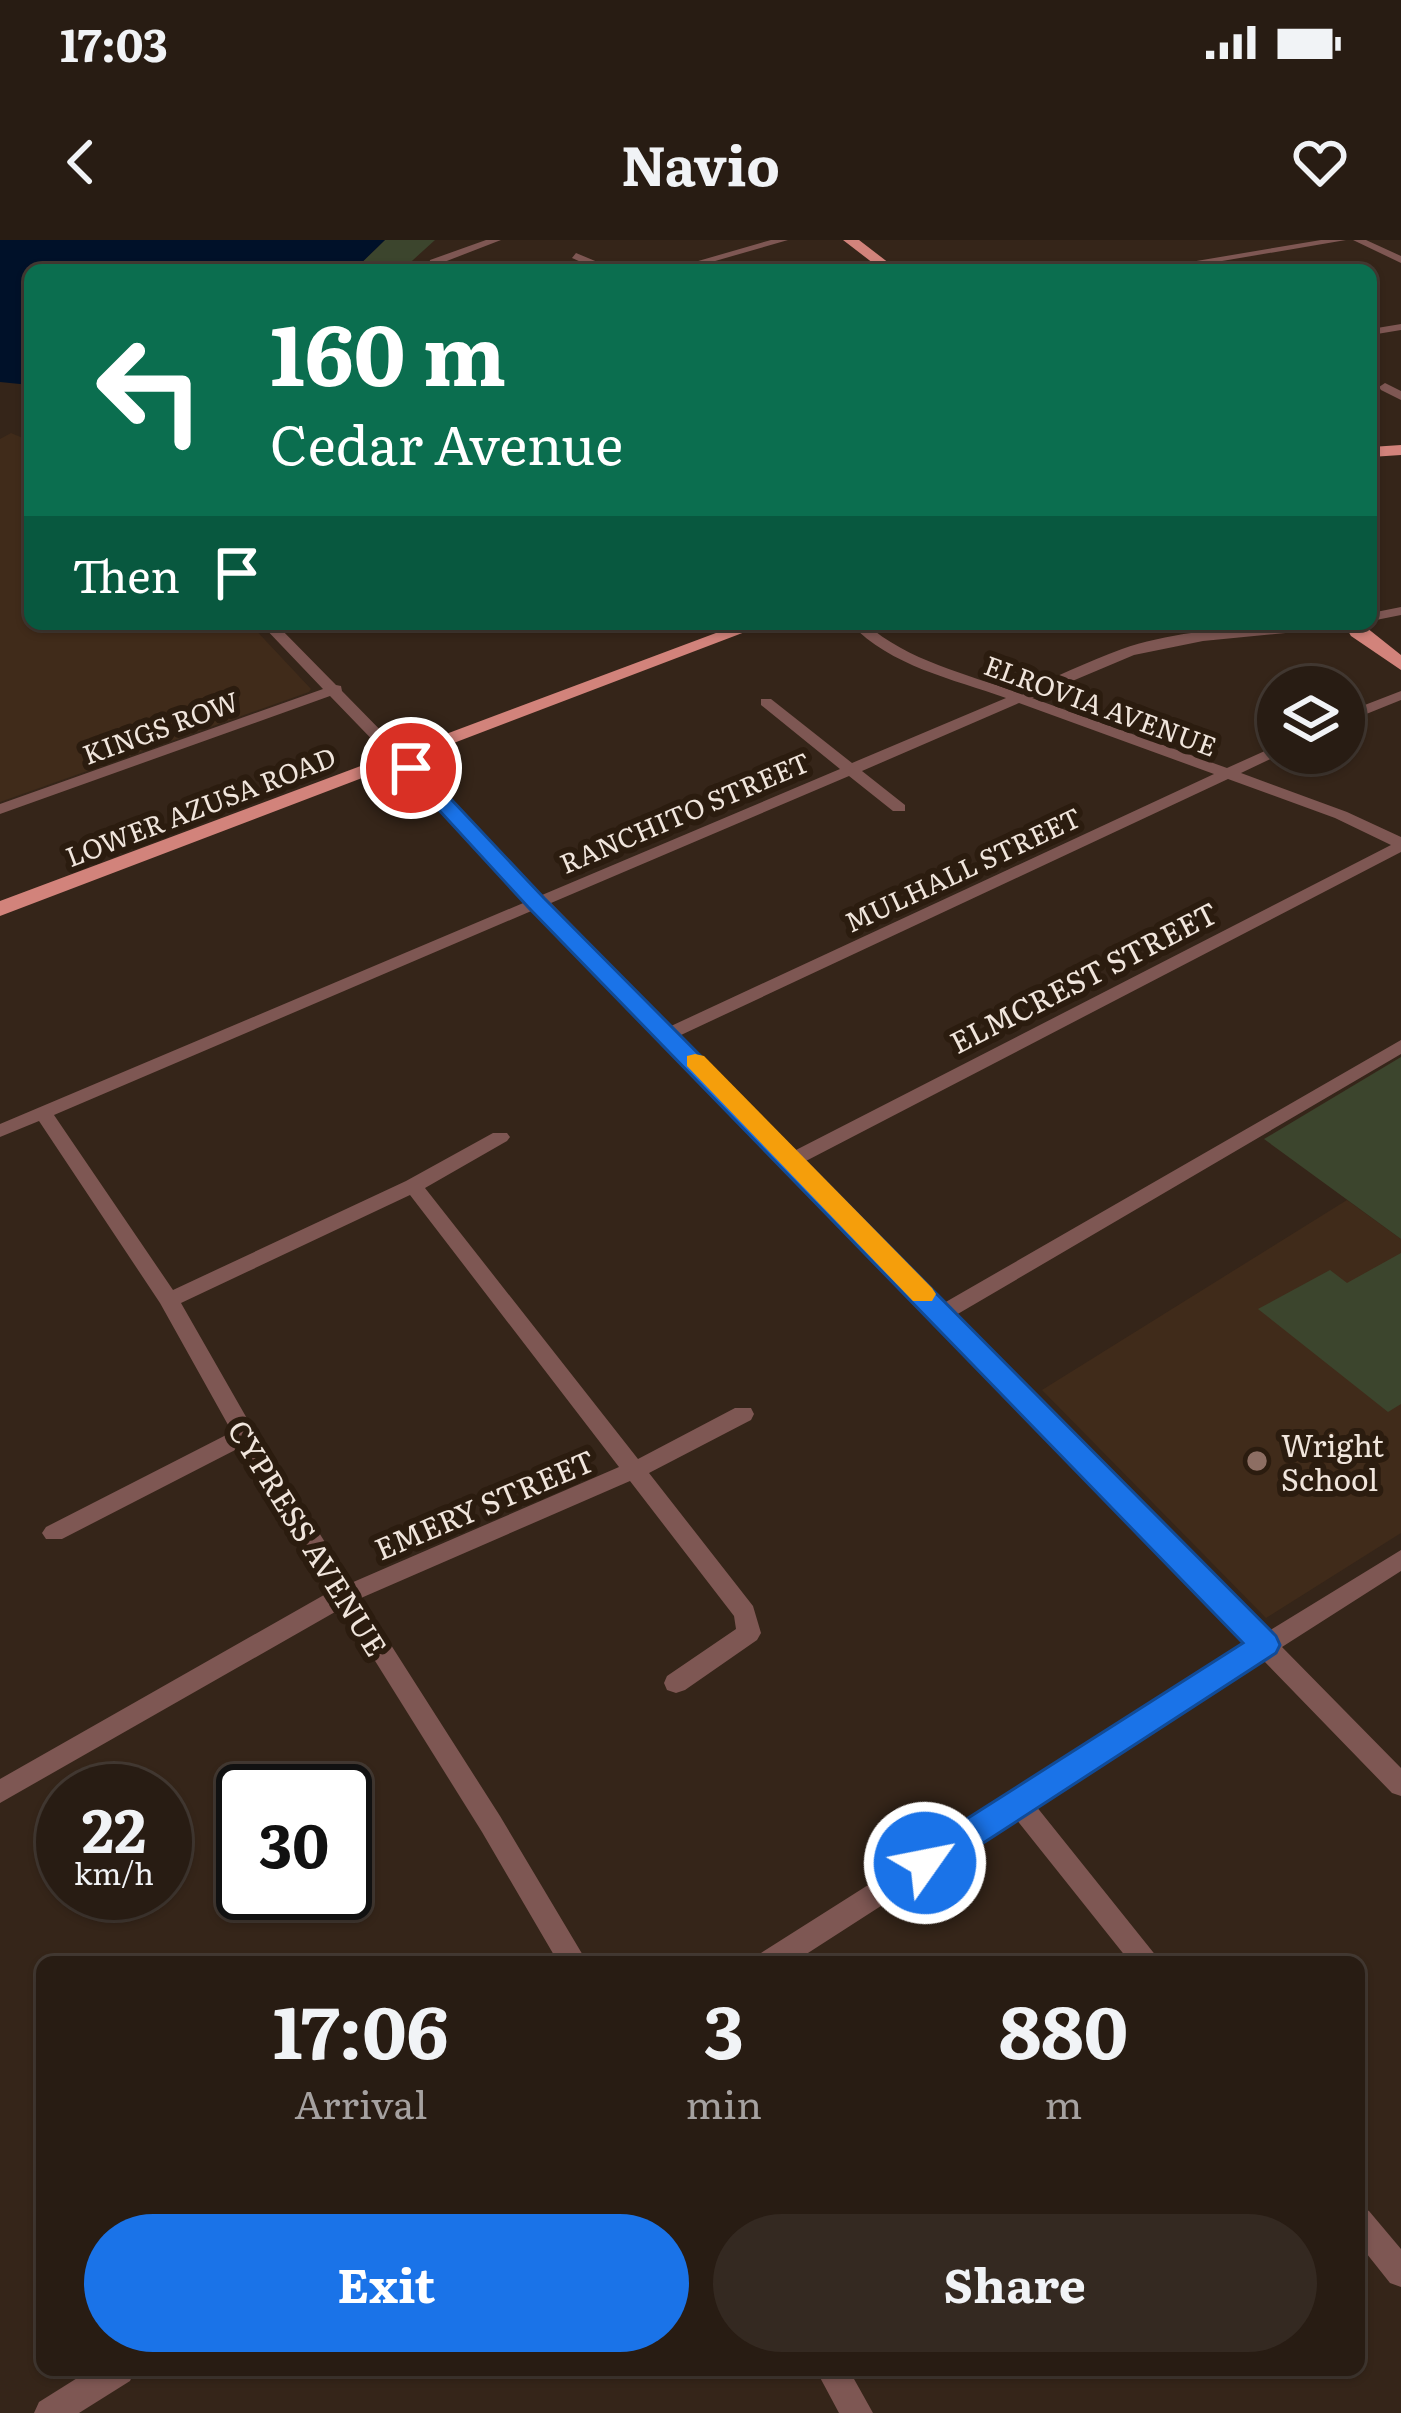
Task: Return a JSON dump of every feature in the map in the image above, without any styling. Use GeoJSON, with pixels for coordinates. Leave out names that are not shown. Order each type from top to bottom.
{"type":"FeatureCollection","features":[{"type":"Feature","properties":{"kind":"main road"},"geometry":{"type":"LineString","coordinates":[[832,240],[863,264]]}},
{"type":"Feature","properties":{"kind":"main road"},"geometry":{"type":"LineString","coordinates":[[850,240],[883,264]]}},
{"type":"Feature","properties":{"kind":"main road","name":"LOWER AZUSA ROAD"},"geometry":{"type":"LineString","coordinates":[[0,910],[741,630]]}},
{"type":"Feature","properties":{"kind":"main road"},"geometry":{"type":"LineString","coordinates":[[1357,630],[1401,664]]}},
{"type":"Feature","properties":{"kind":"main road"},"geometry":{"type":"LineString","coordinates":[[1368,630],[1401,649]]}},
{"type":"Feature","properties":{"kind":"street"},"geometry":{"type":"LineString","coordinates":[[439,264],[496,240]]}},
{"type":"Feature","properties":{"kind":"street"},"geometry":{"type":"LineString","coordinates":[[695,264],[783,240]]}},
{"type":"Feature","properties":{"kind":"street"},"geometry":{"type":"LineString","coordinates":[[1187,264],[1341,240]]}},
{"type":"Feature","properties":{"kind":"street"},"geometry":{"type":"LineString","coordinates":[[1358,240],[1401,260]]}},
{"type":"Feature","properties":{"kind":"street"},"geometry":{"type":"LineString","coordinates":[[735,253],[748,264]]}},
{"type":"Feature","properties":{"kind":"street"},"geometry":{"type":"LineString","coordinates":[[576,256],[594,264]]}},
{"type":"Feature","properties":{"kind":"street"},"geometry":{"type":"LineString","coordinates":[[1385,386],[1401,396]]}},
{"type":"Feature","properties":{"kind":"street"},"geometry":{"type":"LineString","coordinates":[[274,630],[1401,1785]]}},
{"type":"Feature","properties":{"kind":"street","name":"ELROVIA AVENUE"},"geometry":{"type":"LineString","coordinates":[[865,630],[904,656],[1357,821],[1401,845]]}},
{"type":"Feature","properties":{"kind":"street","name":"RANCHITO STREET"},"geometry":{"type":"LineString","coordinates":[[0,1131],[1130,651],[1284,630]]}},
{"type":"Feature","properties":{"kind":"street","name":"KINGS ROW"},"geometry":{"type":"LineString","coordinates":[[0,809],[335,689]]}},
{"type":"Feature","properties":{"kind":"street"},"geometry":{"type":"LineString","coordinates":[[1365,710],[1401,695]]}},
{"type":"Feature","properties":{"kind":"street"},"geometry":{"type":"LineString","coordinates":[[766,702],[899,808]]}},
{"type":"Feature","properties":{"kind":"street","name":"MULHALL STREET"},"geometry":{"type":"LineString","coordinates":[[669,1034],[1257,760]]}},
{"type":"Feature","properties":{"kind":"street","name":"ELMCREST STREET"},"geometry":{"type":"LineString","coordinates":[[792,1160],[1401,845]]}},
{"type":"Feature","properties":{"kind":"street"},"geometry":{"type":"LineString","coordinates":[[942,1314],[1401,1046]]}},
{"type":"Feature","properties":{"kind":"street","name":"CYPRESS AVENUE"},"geometry":{"type":"LineString","coordinates":[[43,1113],[169,1300],[343,1596],[491,1824],[569,1956]]}},
{"type":"Feature","properties":{"kind":"street"},"geometry":{"type":"LineString","coordinates":[[169,1300],[412,1186],[500,1137]]}},
{"type":"Feature","properties":{"kind":"street"},"geometry":{"type":"LineString","coordinates":[[412,1186],[745,1613],[749,1634],[676,1683]]}},
{"type":"Feature","properties":{"kind":"street","name":"EMERY STREET"},"geometry":{"type":"LineString","coordinates":[[0,1792],[343,1596],[635,1470],[742,1414]]}},
{"type":"Feature","properties":{"kind":"street"},"geometry":{"type":"LineString","coordinates":[[54,1533],[245,1435]]}},
{"type":"Feature","properties":{"kind":"street"},"geometry":{"type":"LineString","coordinates":[[780,1956],[1401,1559]]}},
{"type":"Feature","properties":{"kind":"street"},"geometry":{"type":"LineString","coordinates":[[1018,1803],[1142,1956]]}},
{"type":"Feature","properties":{"kind":"street"},"geometry":{"type":"LineString","coordinates":[[1365,2228],[1401,2272]]}},
{"type":"Feature","properties":{"kind":"street"},"geometry":{"type":"LineString","coordinates":[[50,2413],[109,2376]]}},
{"type":"Feature","properties":{"kind":"street"},"geometry":{"type":"LineString","coordinates":[[835,2376],[857,2413]]}},
{"type":"Feature","properties":{"kind":"shaded area"},"geometry":{"type":"Polygon","coordinates":[[[11,433],[24,438],[24,630],[256,630],[309,692],[0,802],[0,439],[11,433]]]}},
{"type":"Feature","properties":{"kind":"shaded area","name":"Wright School"},"geometry":{"type":"Polygon","coordinates":[[[1347,1200],[1401,1239],[1401,1533],[1266,1618],[1042,1390],[1347,1200]]]}},
{"type":"Feature","properties":{"kind":"green space"},"geometry":{"type":"Polygon","coordinates":[[[385,240],[435,240],[409,264],[360,264],[385,240]]]}},
{"type":"Feature","properties":{"kind":"green space"},"geometry":{"type":"Polygon","coordinates":[[[1401,1057],[1401,1239],[1264,1139],[1401,1057]]]}},
{"type":"Feature","properties":{"kind":"green space"},"geometry":{"type":"Polygon","coordinates":[[[1401,1253],[1401,1404],[1388,1412],[1258,1309],[1330,1270],[1347,1283],[1401,1253]]]}},
{"type":"Feature","properties":{"kind":"water"},"geometry":{"type":"Polygon","coordinates":[[[0,240],[385,240],[360,264],[24,264],[24,384],[0,382],[0,240]]]}},
{"type":"Feature","properties":{"kind":"slow traffic"},"geometry":{"type":"LineString","coordinates":[[695,1061],[922,1294]]}},
{"type":"Feature","properties":{"kind":"place","name":"Wright School"},"geometry":{"type":"Point","coordinates":[1257,1461]}},
{"type":"Feature","properties":{"kind":"route"},"geometry":{"type":"LineString","coordinates":[[411,768],[536,902],[1264,1645],[925,1863]]}}]}
